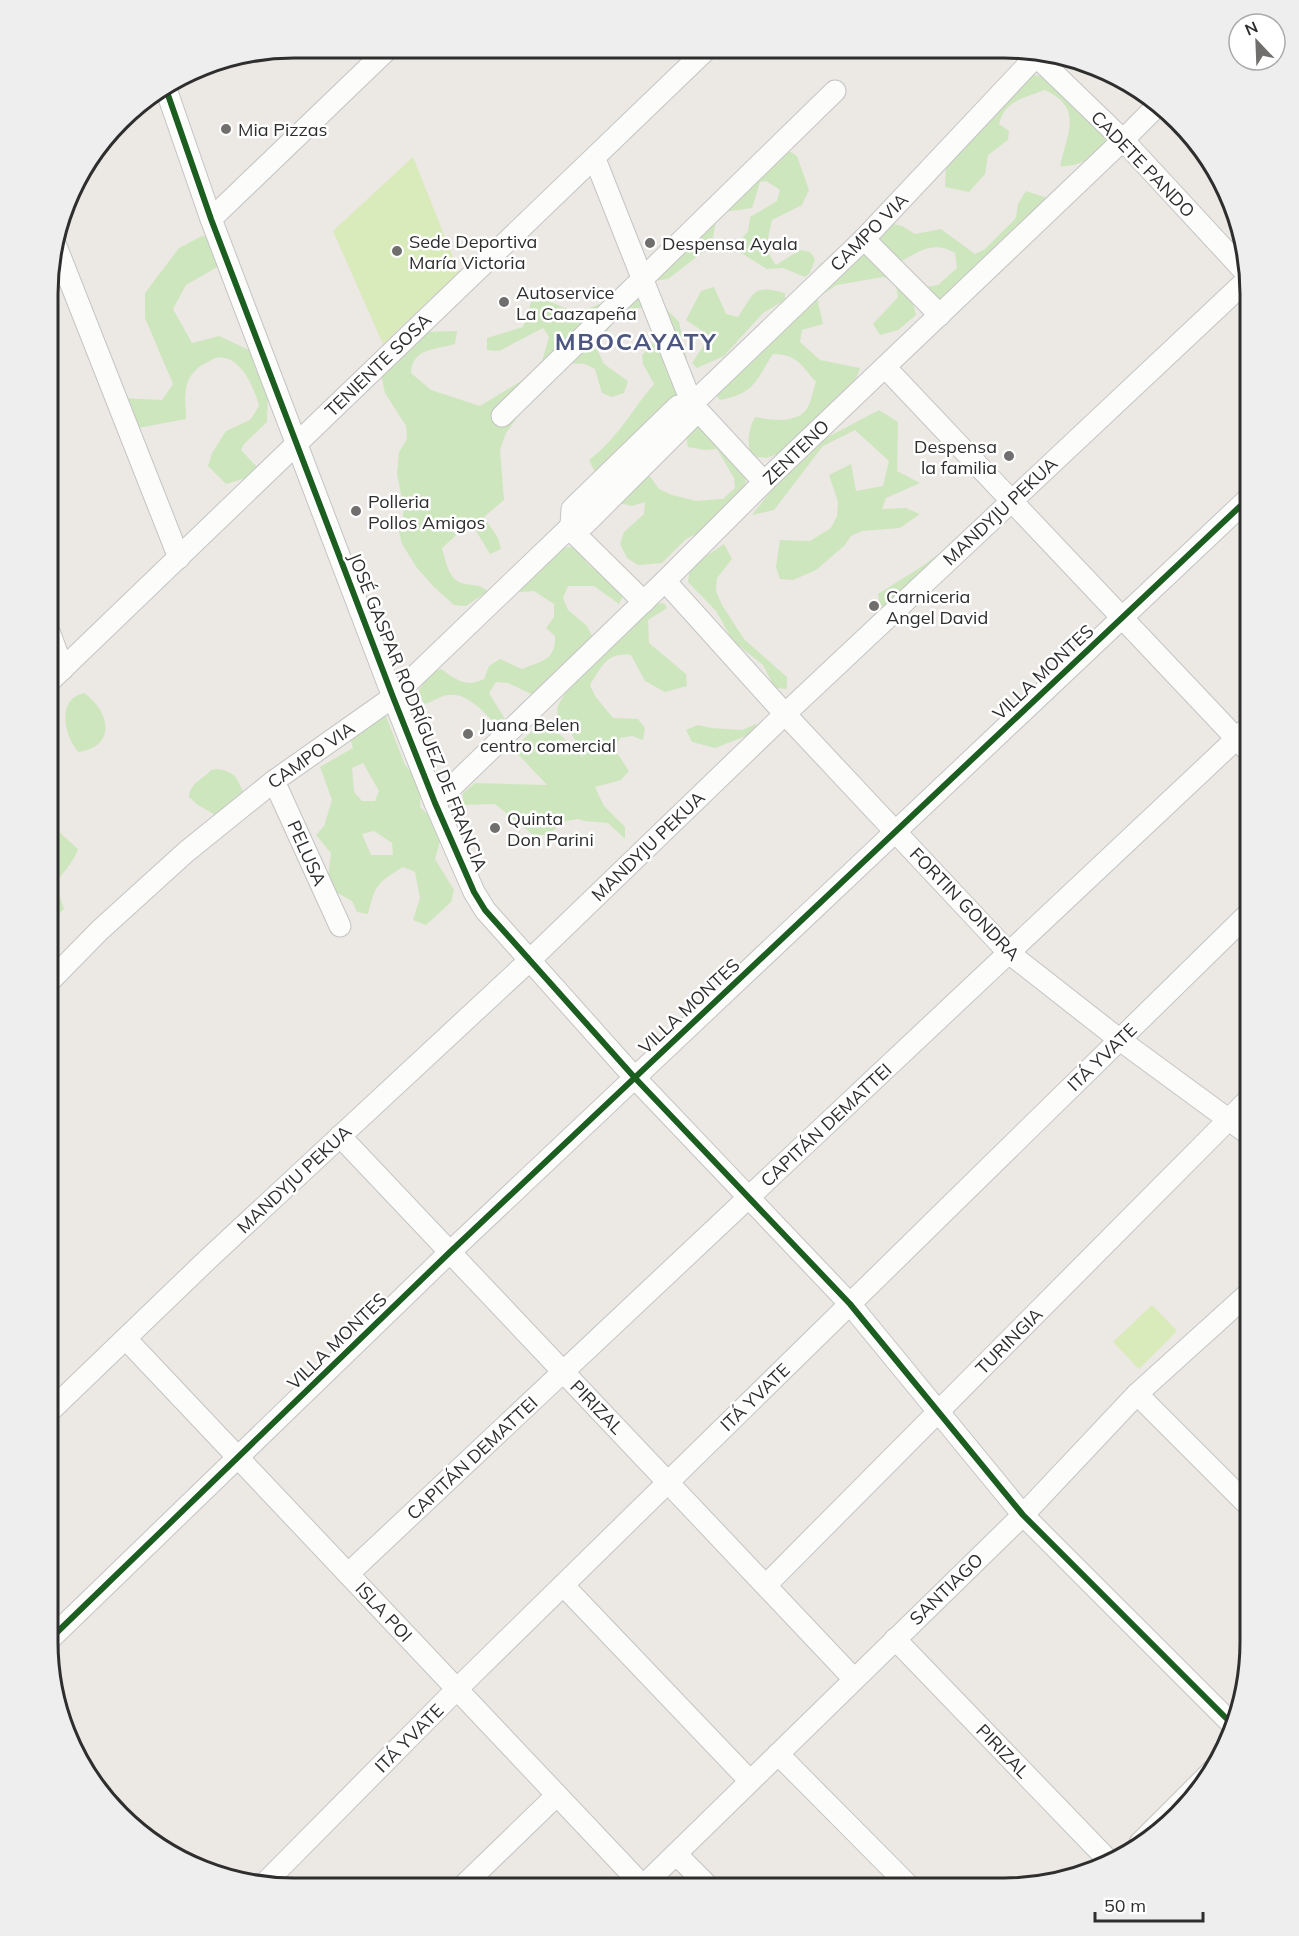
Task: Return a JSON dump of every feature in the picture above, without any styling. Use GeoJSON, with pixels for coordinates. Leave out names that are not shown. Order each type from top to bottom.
{"type":"FeatureCollection","features":[{"type":"Feature","properties":{"kind":"street"},"geometry":{"type":"LineString","coordinates":[[210,219],[379,58]]}},
{"type":"Feature","properties":{"kind":"street","name":"TENIENTE SOSA"},"geometry":{"type":"LineString","coordinates":[[58,672],[698,58]]}},
{"type":"Feature","properties":{"kind":"street","name":"CAMPO VIA"},"geometry":{"type":"LineString","coordinates":[[58,973],[100,930],[186,852],[274,781],[393,697],[570,527],[572,509],[678,406],[691,405],[864,239],[1033,61]]}},
{"type":"Feature","properties":{"kind":"street","name":"CADETE PANDO"},"geometry":{"type":"LineString","coordinates":[[1047,63],[1238,264]]}},
{"type":"Feature","properties":{"kind":"street"},"geometry":{"type":"LineString","coordinates":[[502,416],[835,91]]}},
{"type":"Feature","properties":{"kind":"street","name":"JOSÉ GASPAR RODRÍGUEZ DE FRANCIA"},"geometry":{"type":"LineString","coordinates":[[168,95],[210,219],[393,697],[435,803],[474,892],[485,910],[635,1078],[850,1304],[1023,1515],[1227,1719]]}},
{"type":"Feature","properties":{"kind":"street","name":"ZENTENO"},"geometry":{"type":"LineString","coordinates":[[435,803],[644,602],[764,482],[1152,111]]}},
{"type":"Feature","properties":{"kind":"street"},"geometry":{"type":"LineString","coordinates":[[595,159],[691,405],[764,482]]}},
{"type":"Feature","properties":{"kind":"street"},"geometry":{"type":"LineString","coordinates":[[864,239],[940,315]]}},
{"type":"Feature","properties":{"kind":"street"},"geometry":{"type":"LineString","coordinates":[[62,260],[179,558]]}},
{"type":"Feature","properties":{"kind":"street","name":"MANDYJU PEKUA"},"geometry":{"type":"LineString","coordinates":[[58,1404],[340,1136],[530,960],[785,714],[1240,287]]}},
{"type":"Feature","properties":{"kind":"street"},"geometry":{"type":"LineString","coordinates":[[885,367],[1122,618],[1240,734]]}},
{"type":"Feature","properties":{"kind":"street","name":"VILLA MONTES"},"geometry":{"type":"LineString","coordinates":[[58,1631],[449,1253],[1240,506]]}},
{"type":"Feature","properties":{"kind":"street"},"geometry":{"type":"LineString","coordinates":[[570,527],[644,602]]}},
{"type":"Feature","properties":{"kind":"street","name":"FORTIN GONDRA"},"geometry":{"type":"LineString","coordinates":[[665,581],[785,714],[1009,953],[1120,1040],[1240,1128]]}},
{"type":"Feature","properties":{"kind":"street","name":"CAPITÁN DEMATTEI"},"geometry":{"type":"LineString","coordinates":[[348,1574],[1009,953],[1240,745]]}},
{"type":"Feature","properties":{"kind":"street","name":"PELUSA"},"geometry":{"type":"LineString","coordinates":[[274,781],[340,926]]}},
{"type":"Feature","properties":{"kind":"street","name":"ITÁ YVATE"},"geometry":{"type":"LineString","coordinates":[[272,1876],[457,1689],[1240,922]]}},
{"type":"Feature","properties":{"kind":"street","name":"TURINGIA"},"geometry":{"type":"LineString","coordinates":[[766,1585],[1240,1108]]}},
{"type":"Feature","properties":{"kind":"street","name":"PIRIZAL"},"geometry":{"type":"LineString","coordinates":[[340,1136],[854,1679]]}},
{"type":"Feature","properties":{"kind":"street","name":"SANTIAGO"},"geometry":{"type":"LineString","coordinates":[[652,1877],[1023,1515],[1137,1394],[1240,1309]]}},
{"type":"Feature","properties":{"kind":"street","name":"ISLA POI"},"geometry":{"type":"LineString","coordinates":[[126,1339],[633,1877]]}},
{"type":"Feature","properties":{"kind":"street"},"geometry":{"type":"LineString","coordinates":[[1137,1394],[1240,1497]]}},
{"type":"Feature","properties":{"kind":"street"},"geometry":{"type":"LineString","coordinates":[[563,1585],[750,1781]]}},
{"type":"Feature","properties":{"kind":"street","name":"PIRIZAL"},"geometry":{"type":"LineString","coordinates":[[895,1639],[1104,1856]]}},
{"type":"Feature","properties":{"kind":"street"},"geometry":{"type":"LineString","coordinates":[[778,1754],[900,1877]]}},
{"type":"Feature","properties":{"kind":"street"},"geometry":{"type":"LineString","coordinates":[[473,1877],[556,1795]]}},
{"type":"Feature","properties":{"kind":"street"},"geometry":{"type":"LineString","coordinates":[[676,1854],[699,1877]]}},
{"type":"Feature","properties":{"kind":"green space"},"geometry":{"type":"Polygon","coordinates":[[[1021,73],[1072,81],[1112,139],[1089,159],[1074,165],[1060,166],[1069,132],[1069,113],[1057,97],[1045,90],[1016,101],[1006,110],[999,124],[1009,131],[1008,140],[988,155],[985,174],[969,192],[945,187],[946,168],[984,110],[1021,73]]]}},
{"type":"Feature","properties":{"kind":"green space"},"geometry":{"type":"Polygon","coordinates":[[[791,152],[797,156],[809,190],[802,205],[772,220],[768,249],[776,265],[800,250],[810,252],[815,259],[810,273],[805,277],[783,268],[767,269],[738,251],[736,246],[748,231],[750,217],[777,201],[780,190],[766,181],[760,182],[752,208],[718,213],[711,246],[668,279],[654,281],[764,155],[791,152]]]}},
{"type":"Feature","properties":{"kind":"green space","name":"Sede Deportiva María Victoria"},"geometry":{"type":"Polygon","coordinates":[[[413,157],[459,272],[383,344],[333,231],[413,157]]]}},
{"type":"Feature","properties":{"kind":"green space"},"geometry":{"type":"Polygon","coordinates":[[[1026,191],[1047,198],[1038,219],[947,300],[933,305],[925,287],[938,285],[957,268],[955,253],[933,247],[899,262],[907,279],[916,315],[898,330],[880,335],[873,324],[898,297],[895,281],[883,277],[837,285],[817,298],[823,324],[802,330],[800,342],[820,360],[860,368],[853,387],[812,429],[779,453],[767,458],[751,456],[749,436],[755,417],[782,420],[796,417],[806,410],[816,382],[803,366],[793,359],[773,354],[758,379],[741,394],[720,400],[712,390],[719,380],[748,365],[821,263],[855,251],[879,259],[872,246],[890,223],[902,226],[915,234],[941,229],[975,254],[985,249],[1014,220],[1018,204],[1026,191]]]}},
{"type":"Feature","properties":{"kind":"green space"},"geometry":{"type":"Polygon","coordinates":[[[202,236],[217,238],[226,262],[186,285],[173,309],[192,343],[219,336],[262,356],[268,382],[267,422],[244,444],[241,450],[258,468],[250,477],[226,484],[208,466],[212,453],[226,431],[250,420],[259,406],[250,382],[232,361],[216,358],[200,366],[189,378],[185,397],[186,419],[138,428],[123,398],[162,400],[173,384],[145,318],[145,293],[179,248],[202,236]]]}},
{"type":"Feature","properties":{"kind":"green space"},"geometry":{"type":"Polygon","coordinates":[[[714,287],[726,314],[738,317],[752,296],[761,290],[785,293],[785,300],[763,313],[724,356],[697,368],[692,363],[710,336],[686,320],[701,291],[714,287]]]}},
{"type":"Feature","properties":{"kind":"green space"},"geometry":{"type":"Polygon","coordinates":[[[639,289],[651,293],[679,322],[689,370],[682,390],[636,442],[595,472],[589,460],[617,433],[654,384],[643,364],[642,355],[660,336],[647,307],[628,311],[615,320],[598,351],[604,364],[628,381],[624,393],[612,397],[602,393],[595,369],[585,364],[568,363],[556,372],[550,384],[527,404],[506,433],[500,450],[504,500],[484,517],[498,538],[501,549],[490,554],[476,531],[462,530],[442,548],[451,575],[455,579],[488,591],[466,606],[454,605],[417,568],[402,544],[398,528],[403,517],[403,504],[397,474],[399,452],[407,439],[406,426],[385,393],[381,374],[421,332],[457,331],[455,344],[420,354],[412,365],[411,373],[431,390],[480,406],[526,378],[542,361],[549,337],[543,328],[499,351],[487,350],[487,338],[523,327],[531,302],[542,298],[576,313],[639,289]]]}},
{"type":"Feature","properties":{"kind":"green space"},"geometry":{"type":"Polygon","coordinates":[[[879,410],[898,422],[897,471],[920,483],[886,498],[882,509],[906,508],[920,514],[900,528],[862,531],[851,536],[844,546],[816,570],[793,580],[780,579],[776,567],[780,540],[810,541],[831,528],[837,516],[838,502],[829,475],[851,464],[856,491],[883,486],[889,461],[855,430],[823,446],[774,510],[752,515],[803,450],[879,410]]]}},
{"type":"Feature","properties":{"kind":"green space"},"geometry":{"type":"Polygon","coordinates":[[[695,426],[741,442],[746,484],[737,506],[719,523],[686,539],[662,563],[638,565],[627,558],[620,544],[624,532],[644,514],[645,502],[632,506],[619,503],[646,471],[659,489],[696,501],[723,499],[735,488],[734,478],[717,449],[705,450],[688,447],[686,435],[695,426]]]}},
{"type":"Feature","properties":{"kind":"green space"},"geometry":{"type":"Polygon","coordinates":[[[724,544],[732,559],[717,578],[716,591],[722,605],[744,639],[787,677],[787,689],[775,688],[763,665],[733,641],[716,611],[688,582],[690,567],[724,544]]]}},
{"type":"Feature","properties":{"kind":"green space"},"geometry":{"type":"Polygon","coordinates":[[[571,547],[581,552],[587,563],[624,594],[619,604],[594,586],[568,586],[563,598],[568,610],[587,626],[592,636],[589,658],[619,640],[650,604],[664,603],[667,608],[648,620],[649,643],[686,674],[687,686],[665,692],[645,681],[631,655],[623,655],[610,658],[590,685],[595,696],[613,718],[638,719],[645,728],[643,740],[632,736],[620,738],[615,750],[629,771],[621,780],[595,787],[604,806],[625,827],[625,839],[608,823],[578,819],[566,821],[547,835],[533,835],[495,804],[462,805],[463,793],[475,783],[547,785],[513,749],[545,719],[583,758],[572,734],[558,721],[557,708],[574,675],[531,694],[508,683],[496,682],[489,693],[508,724],[497,725],[475,704],[462,697],[448,695],[425,704],[417,693],[430,673],[441,669],[461,682],[472,683],[484,679],[489,666],[500,659],[522,669],[550,655],[555,644],[555,636],[546,628],[554,617],[554,604],[534,591],[521,592],[510,587],[552,548],[571,547]]]}},
{"type":"Feature","properties":{"kind":"green space"},"geometry":{"type":"Polygon","coordinates":[[[948,547],[892,609],[880,605],[878,594],[948,547]]]}},
{"type":"Feature","properties":{"kind":"green space"},"geometry":{"type":"Polygon","coordinates":[[[84,693],[100,709],[105,727],[104,736],[99,743],[91,749],[78,752],[69,736],[65,718],[69,702],[84,693]]]}},
{"type":"Feature","properties":{"kind":"green space"},"geometry":{"type":"Polygon","coordinates":[[[384,711],[405,765],[421,783],[420,807],[437,825],[440,835],[435,859],[454,890],[451,902],[426,925],[413,920],[420,898],[415,872],[403,867],[378,886],[368,914],[357,912],[352,901],[332,890],[328,878],[331,853],[316,835],[324,826],[332,800],[320,767],[353,748],[346,726],[384,711]],[[363,763],[352,768],[354,792],[362,801],[375,801],[379,791],[363,763]],[[374,831],[362,834],[371,855],[393,855],[392,843],[374,831]]]}},
{"type":"Feature","properties":{"kind":"green space"},"geometry":{"type":"Polygon","coordinates":[[[756,724],[759,731],[715,748],[692,742],[686,730],[698,725],[742,730],[756,724]]]}},
{"type":"Feature","properties":{"kind":"green space"},"geometry":{"type":"Polygon","coordinates":[[[217,769],[232,774],[245,795],[219,817],[189,797],[194,785],[211,770],[217,769]]]}},
{"type":"Feature","properties":{"kind":"green space"},"geometry":{"type":"Polygon","coordinates":[[[58,830],[78,849],[58,880],[58,830]]]}},
{"type":"Feature","properties":{"kind":"green space"},"geometry":{"type":"Polygon","coordinates":[[[58,894],[60,897],[64,909],[58,915],[58,894]]]}},
{"type":"Feature","properties":{"kind":"green space"},"geometry":{"type":"Polygon","coordinates":[[[1152,1305],[1177,1331],[1139,1369],[1113,1342],[1152,1305]]]}},
{"type":"Feature","properties":{"kind":"cycle path"},"geometry":{"type":"LineString","coordinates":[[168,95],[211,219],[393,697],[435,803],[474,892],[485,910],[635,1078],[850,1304],[1023,1515],[1227,1719]]}},
{"type":"Feature","properties":{"kind":"cycle path"},"geometry":{"type":"LineString","coordinates":[[58,1631],[449,1253],[1240,506]]}},
{"type":"Feature","properties":{"kind":"place","name":"Mia Pizzas"},"geometry":{"type":"Point","coordinates":[226,129]}},
{"type":"Feature","properties":{"kind":"place","name":"Despensa Ayala"},"geometry":{"type":"Point","coordinates":[650,243]}},
{"type":"Feature","properties":{"kind":"place","name":"Sede Deportiva María Victoria"},"geometry":{"type":"Point","coordinates":[397,251]}},
{"type":"Feature","properties":{"kind":"place","name":"Autoservice La Caazapeña"},"geometry":{"type":"Point","coordinates":[504,302]}},
{"type":"Feature","properties":{"kind":"place","name":"Despensa la familia"},"geometry":{"type":"Point","coordinates":[1009,456]}},
{"type":"Feature","properties":{"kind":"place","name":"Polleria Pollos Amigos"},"geometry":{"type":"Point","coordinates":[356,511]}},
{"type":"Feature","properties":{"kind":"place","name":"Carniceria Angel David"},"geometry":{"type":"Point","coordinates":[874,606]}},
{"type":"Feature","properties":{"kind":"place","name":"Juana Belen centro comercial"},"geometry":{"type":"Point","coordinates":[468,734]}},
{"type":"Feature","properties":{"kind":"place","name":"Quinta Don Parini"},"geometry":{"type":"Point","coordinates":[495,828]}},
{"type":"Feature","properties":{"kind":"district","name":"MBOCAYATY"},"geometry":{"type":"Point","coordinates":[636,341]}}]}
